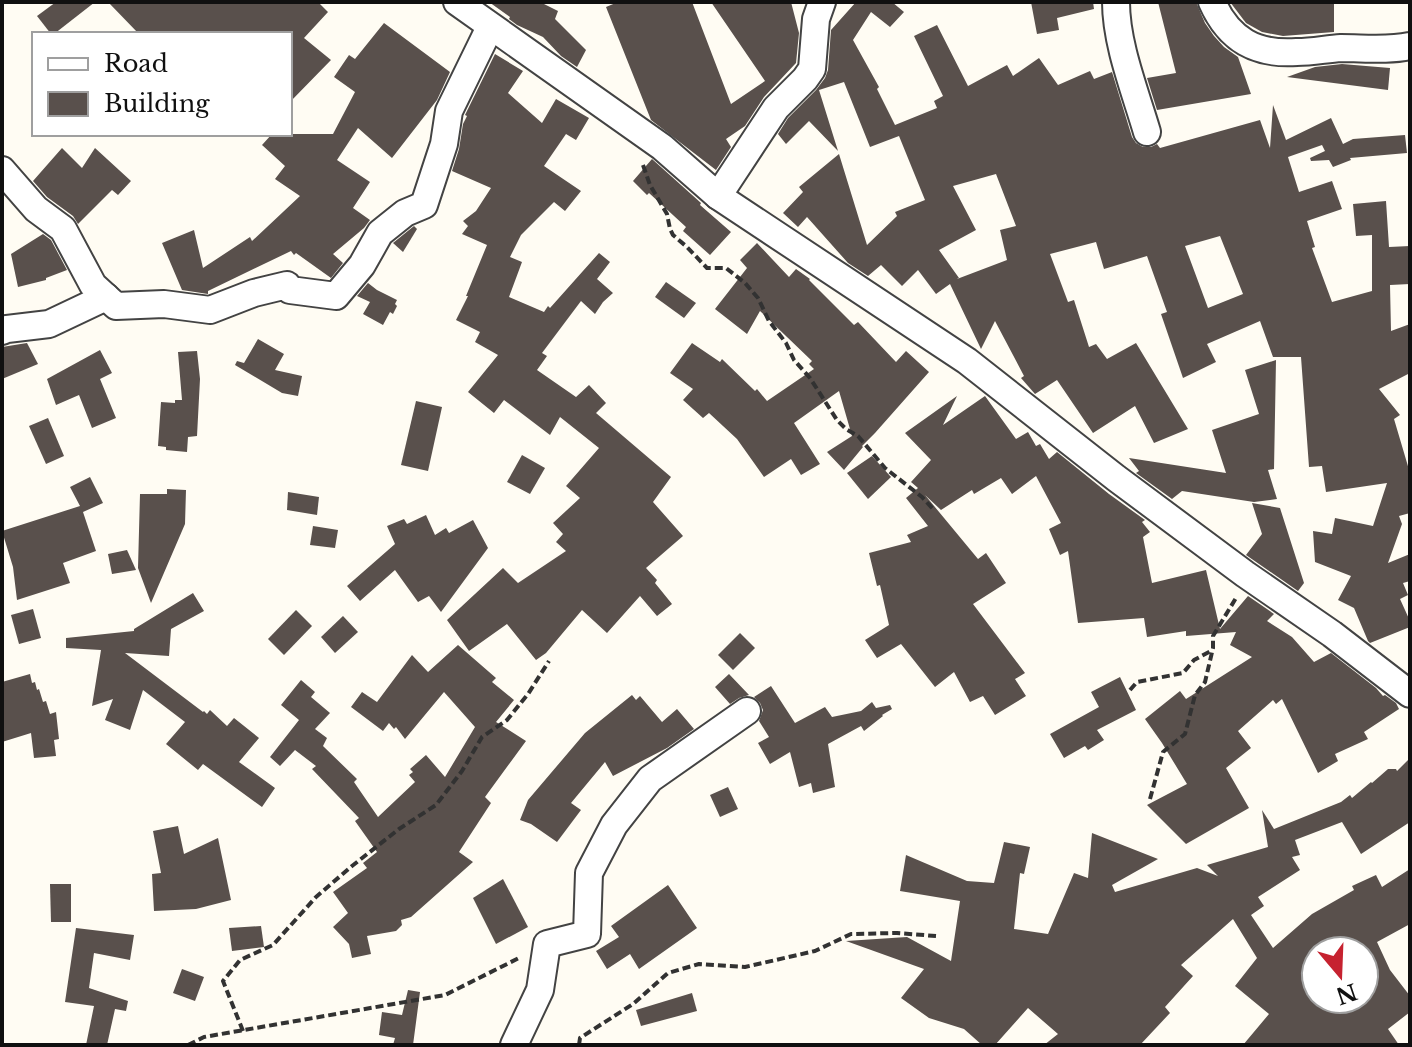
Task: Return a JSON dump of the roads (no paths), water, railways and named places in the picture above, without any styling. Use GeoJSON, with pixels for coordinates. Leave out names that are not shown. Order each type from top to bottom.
{"type":"FeatureCollection","features":[{"type":"Feature","properties":{"kind":"street"},"geometry":{"type":"LineString","coordinates":[[457,2],[662,147],[718,196],[967,361],[1116,478],[1410,694]]}},
{"type":"Feature","properties":{"kind":"street"},"geometry":{"type":"LineString","coordinates":[[718,196],[776,108],[812,69],[816,19],[822,2]]}},
{"type":"Feature","properties":{"kind":"street"},"geometry":{"type":"LineString","coordinates":[[1116,2],[1116,21],[1147,132]]}},
{"type":"Feature","properties":{"kind":"street"},"geometry":{"type":"LineString","coordinates":[[1212,2],[1236,37],[1248,45],[1270,51],[1297,53],[1410,46]]}},
{"type":"Feature","properties":{"kind":"street"},"geometry":{"type":"LineString","coordinates":[[2,170],[36,209],[63,229],[93,285],[116,306],[164,304],[210,310],[254,293],[287,285],[290,290],[336,296],[362,265],[380,233],[405,213],[424,205],[444,144],[449,111],[490,27]]}},
{"type":"Feature","properties":{"kind":"street"},"geometry":{"type":"LineString","coordinates":[[2,331],[49,324],[106,297]]}},
{"type":"Feature","properties":{"kind":"street"},"geometry":{"type":"LineString","coordinates":[[514,1045],[540,990],[547,944],[587,934],[589,873],[614,825],[650,779],[747,711]]}}]}
